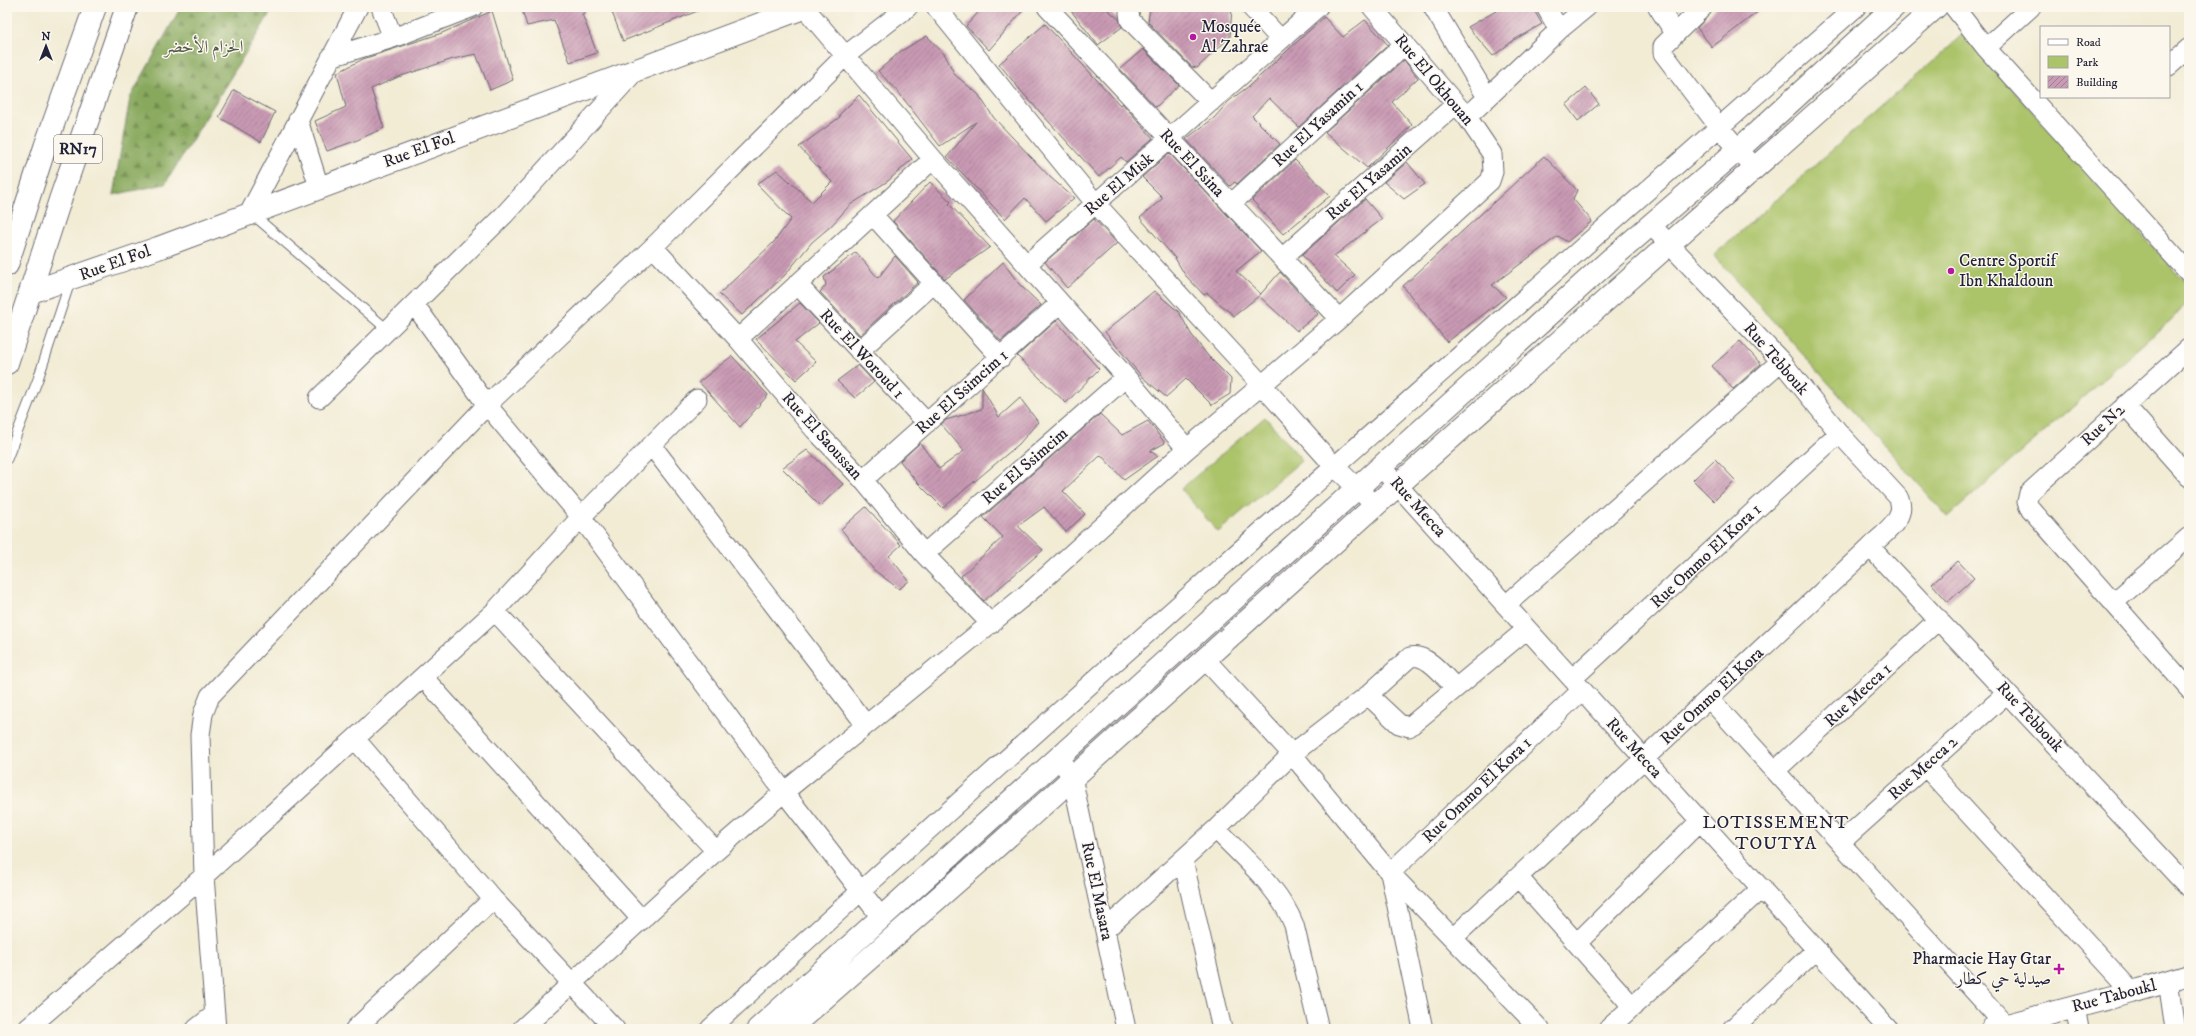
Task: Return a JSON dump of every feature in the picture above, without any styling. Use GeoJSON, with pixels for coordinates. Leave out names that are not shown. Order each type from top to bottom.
{"type":"FeatureCollection","features":[{"type":"Feature","properties":{"kind":"main road","name":"RN17"},"geometry":{"type":"LineString","coordinates":[[7,265],[45,148],[95,7]]}},
{"type":"Feature","properties":{"kind":"main road","name":"RN17"},"geometry":{"type":"LineString","coordinates":[[7,364],[60,200],[127,7]]}},
{"type":"Feature","properties":{"kind":"main road","name":"Rue El Fol"},"geometry":{"type":"LineString","coordinates":[[31,292],[71,279],[805,7]]}},
{"type":"Feature","properties":{"kind":"main road"},"geometry":{"type":"LineString","coordinates":[[758,1029],[1612,258],[1739,149],[1894,7]]}},
{"type":"Feature","properties":{"kind":"main road"},"geometry":{"type":"LineString","coordinates":[[789,1029],[1936,7]]}},
{"type":"Feature","properties":{"kind":"main road","name":"Rue Taboukl"},"geometry":{"type":"LineString","coordinates":[[1998,1027],[2132,992],[2189,975]]}},
{"type":"Feature","properties":{"kind":"street"},"geometry":{"type":"LineString","coordinates":[[250,212],[358,7]]}},
{"type":"Feature","properties":{"kind":"street"},"geometry":{"type":"LineString","coordinates":[[381,7],[394,38]]}},
{"type":"Feature","properties":{"kind":"street"},"geometry":{"type":"LineString","coordinates":[[331,57],[394,38],[473,7]]}},
{"type":"Feature","properties":{"kind":"street"},"geometry":{"type":"LineString","coordinates":[[805,7],[933,159],[1126,377],[1187,449]]}},
{"type":"Feature","properties":{"kind":"street"},"geometry":{"type":"LineString","coordinates":[[196,1029],[215,1022],[204,876],[200,735],[203,714],[210,696],[487,405],[653,247],[845,56],[908,7]]}},
{"type":"Feature","properties":{"kind":"street"},"geometry":{"type":"LineString","coordinates":[[936,7],[1096,204],[1334,466],[1376,506]]}},
{"type":"Feature","properties":{"kind":"street","name":"Rue El Ssina"},"geometry":{"type":"LineString","coordinates":[[1047,7],[1169,139],[1339,318]]}},
{"type":"Feature","properties":{"kind":"street"},"geometry":{"type":"LineString","coordinates":[[1130,7],[1130,20],[1211,102]]}},
{"type":"Feature","properties":{"kind":"street"},"geometry":{"type":"LineString","coordinates":[[1251,7],[1281,40]]}},
{"type":"Feature","properties":{"kind":"street","name":"Rue El Misk"},"geometry":{"type":"LineString","coordinates":[[1027,264],[1318,7]]}},
{"type":"Feature","properties":{"kind":"street","name":"Rue El Okhouan"},"geometry":{"type":"LineString","coordinates":[[1339,318],[1490,181],[1493,172],[1492,154],[1461,111],[1372,7]]}},
{"type":"Feature","properties":{"kind":"street"},"geometry":{"type":"LineString","coordinates":[[1433,7],[1487,98]]}},
{"type":"Feature","properties":{"kind":"street"},"geometry":{"type":"LineString","coordinates":[[1546,7],[1559,30]]}},
{"type":"Feature","properties":{"kind":"street","name":"Rue El Yasamin"},"geometry":{"type":"LineString","coordinates":[[1282,258],[1461,111],[1487,98],[1559,30],[1588,7]]}},
{"type":"Feature","properties":{"kind":"street"},"geometry":{"type":"LineString","coordinates":[[1658,7],[1675,33]]}},
{"type":"Feature","properties":{"kind":"street"},"geometry":{"type":"LineString","coordinates":[[1703,7],[1675,33],[1663,46],[1662,50],[1665,57],[1719,127],[1755,168]]}},
{"type":"Feature","properties":{"kind":"street"},"geometry":{"type":"LineString","coordinates":[[710,1029],[860,891],[1334,466],[1594,239],[1856,7]]}},
{"type":"Feature","properties":{"kind":"street"},"geometry":{"type":"LineString","coordinates":[[1954,7],[1986,48],[2189,273]]}},
{"type":"Feature","properties":{"kind":"street"},"geometry":{"type":"LineString","coordinates":[[1986,48],[2031,7]]}},
{"type":"Feature","properties":{"kind":"street","name":"Rue El Yasamin 1"},"geometry":{"type":"LineString","coordinates":[[1231,204],[1405,44]]}},
{"type":"Feature","properties":{"kind":"street"},"geometry":{"type":"LineString","coordinates":[[2170,65],[2188,52]]}},
{"type":"Feature","properties":{"kind":"street"},"geometry":{"type":"LineString","coordinates":[[319,398],[504,215],[638,68]]}},
{"type":"Feature","properties":{"kind":"street"},"geometry":{"type":"LineString","coordinates":[[298,120],[319,187]]}},
{"type":"Feature","properties":{"kind":"street"},"geometry":{"type":"LineString","coordinates":[[738,339],[933,159]]}},
{"type":"Feature","properties":{"kind":"street"},"geometry":{"type":"LineString","coordinates":[[872,215],[1001,358]]}},
{"type":"Feature","properties":{"kind":"street","name":"Rue Tebbouk"},"geometry":{"type":"LineString","coordinates":[[1651,224],[1781,361],[1839,434],[1898,496]]}},
{"type":"Feature","properties":{"kind":"street"},"geometry":{"type":"LineString","coordinates":[[1594,239],[1612,258]]}},
{"type":"Feature","properties":{"kind":"street","name":"Rue El Saoussan"},"geometry":{"type":"LineString","coordinates":[[653,247],[738,339],[815,430],[862,480],[924,554],[991,624]]}},
{"type":"Feature","properties":{"kind":"street","name":"Rue El Woroud 1"},"geometry":{"type":"LineString","coordinates":[[797,284],[927,423]]}},
{"type":"Feature","properties":{"kind":"street"},"geometry":{"type":"LineString","coordinates":[[859,351],[933,284]]}},
{"type":"Feature","properties":{"kind":"street","name":"Rue El Ssimcim 1"},"geometry":{"type":"LineString","coordinates":[[862,480],[1001,358],[1060,303]]}},
{"type":"Feature","properties":{"kind":"street"},"geometry":{"type":"LineString","coordinates":[[414,304],[487,405],[581,517],[784,792],[881,917]]}},
{"type":"Feature","properties":{"kind":"street"},"geometry":{"type":"LineString","coordinates":[[522,1029],[716,851],[784,792],[1034,588],[1187,449],[1339,318]]}},
{"type":"Feature","properties":{"kind":"street","name":"Rue N2"},"geometry":{"type":"LineString","coordinates":[[2113,603],[2029,507],[2027,502],[2029,494],[2189,348]]}},
{"type":"Feature","properties":{"kind":"street"},"geometry":{"type":"LineString","coordinates":[[1506,605],[1781,361]]}},
{"type":"Feature","properties":{"kind":"street","name":"Rue El Ssimcim"},"geometry":{"type":"LineString","coordinates":[[924,554],[1126,377]]}},
{"type":"Feature","properties":{"kind":"street"},"geometry":{"type":"LineString","coordinates":[[27,1029],[204,876],[495,611],[581,517],[697,400]]}},
{"type":"Feature","properties":{"kind":"street"},"geometry":{"type":"LineString","coordinates":[[2125,405],[2189,477]]}},
{"type":"Feature","properties":{"kind":"street","name":"Rue Ommo El Kora 1"},"geometry":{"type":"LineString","coordinates":[[1390,872],[1577,684],[1839,434]]}},
{"type":"Feature","properties":{"kind":"street"},"geometry":{"type":"LineString","coordinates":[[652,446],[866,726]]}},
{"type":"Feature","properties":{"kind":"street","name":"Rue Mecca"},"geometry":{"type":"LineString","coordinates":[[1381,467],[1888,1029]]}},
{"type":"Feature","properties":{"kind":"street","name":"Rue Ommo El Kora"},"geometry":{"type":"LineString","coordinates":[[1454,937],[1870,547],[1897,520],[1902,511],[1902,504],[1898,496]]}},
{"type":"Feature","properties":{"kind":"street"},"geometry":{"type":"LineString","coordinates":[[2189,537],[2113,603],[2189,689]]}},
{"type":"Feature","properties":{"kind":"street","name":"Rue Tebbouk"},"geometry":{"type":"LineString","coordinates":[[1870,547],[1939,619],[2189,888]]}},
{"type":"Feature","properties":{"kind":"street"},"geometry":{"type":"LineString","coordinates":[[495,611],[716,851]]}},
{"type":"Feature","properties":{"kind":"street","name":"Rue Mecca 1"},"geometry":{"type":"LineString","coordinates":[[1776,770],[1939,619]]}},
{"type":"Feature","properties":{"kind":"street"},"geometry":{"type":"LineString","coordinates":[[1368,695],[1399,724],[1409,727],[1527,629]]}},
{"type":"Feature","properties":{"kind":"street"},"geometry":{"type":"LineString","coordinates":[[1106,929],[1216,829],[1292,754],[1368,695],[1410,657],[1415,656],[1426,658],[1456,688]]}},
{"type":"Feature","properties":{"kind":"street"},"geometry":{"type":"LineString","coordinates":[[1204,658],[1292,754],[1390,872],[1454,937],[1540,1029]]}},
{"type":"Feature","properties":{"kind":"street"},"geometry":{"type":"LineString","coordinates":[[423,677],[642,920]]}},
{"type":"Feature","properties":{"kind":"street","name":"Rue Mecca 2"},"geometry":{"type":"LineString","coordinates":[[1840,842],[2007,693]]}},
{"type":"Feature","properties":{"kind":"street"},"geometry":{"type":"LineString","coordinates":[[1709,698],[1840,842],[1998,1027]]}},
{"type":"Feature","properties":{"kind":"street"},"geometry":{"type":"LineString","coordinates":[[355,739],[493,899],[615,1029]]}},
{"type":"Feature","properties":{"kind":"street","name":"Rue El Masara"},"geometry":{"type":"LineString","coordinates":[[1059,758],[1072,777],[1106,929],[1126,1029]]}},
{"type":"Feature","properties":{"kind":"street"},"geometry":{"type":"LineString","coordinates":[[1925,766],[2132,992]]}},
{"type":"Feature","properties":{"kind":"street"},"geometry":{"type":"LineString","coordinates":[[1577,943],[1700,821]]}},
{"type":"Feature","properties":{"kind":"street"},"geometry":{"type":"LineString","coordinates":[[1216,829],[1278,895],[1288,910],[1294,925],[1319,1029]]}},
{"type":"Feature","properties":{"kind":"street"},"geometry":{"type":"LineString","coordinates":[[1183,860],[1222,1029]]}},
{"type":"Feature","properties":{"kind":"street"},"geometry":{"type":"LineString","coordinates":[[1390,872],[1423,1029]]}},
{"type":"Feature","properties":{"kind":"street"},"geometry":{"type":"LineString","coordinates":[[1518,877],[1633,1007]]}},
{"type":"Feature","properties":{"kind":"street"},"geometry":{"type":"LineString","coordinates":[[1608,1029],[1762,888]]}},
{"type":"Feature","properties":{"kind":"street"},"geometry":{"type":"LineString","coordinates":[[355,1029],[493,899]]}},
{"type":"Feature","properties":{"kind":"street"},"geometry":{"type":"LineString","coordinates":[[1732,1029],[1816,950]]}},
{"type":"Feature","properties":{"kind":"street"},"geometry":{"type":"LineString","coordinates":[[2168,981],[2175,1029]]}},
{"type":"Feature","properties":{"kind":"street"},"geometry":{"type":"LineString","coordinates":[[2075,1007],[2078,1029]]}},
{"type":"Feature","properties":{"kind":"lane"},"geometry":{"type":"LineString","coordinates":[[250,212],[388,330]]}},
{"type":"Feature","properties":{"kind":"lane"},"geometry":{"type":"LineString","coordinates":[[7,458],[38,379],[71,279]]}},
{"type":"Feature","properties":{"kind":"green space","name":"الحزام الأخضر"},"geometry":{"type":"Polygon","coordinates":[[[181,7],[274,7],[165,184],[113,195],[130,98],[181,7]]]}},
{"type":"Feature","properties":{"kind":"green space","name":"Centre Sportif Ibn Khaldoun"},"geometry":{"type":"Polygon","coordinates":[[[1963,34],[2189,287],[2189,303],[1948,517],[1714,255],[1963,34]]]}},
{"type":"Feature","properties":{"kind":"green space"},"geometry":{"type":"Polygon","coordinates":[[[1265,417],[1302,460],[1218,532],[1181,489],[1265,417]]]}},
{"type":"Feature","properties":{"kind":"building"},"geometry":{"type":"Polygon","coordinates":[[[521,7],[584,7],[585,13],[582,14],[597,53],[570,62],[554,20],[527,26],[521,7]]]}},
{"type":"Feature","properties":{"kind":"building"},"geometry":{"type":"Polygon","coordinates":[[[610,7],[704,7],[705,8],[623,41],[610,7]]]}},
{"type":"Feature","properties":{"kind":"building"},"geometry":{"type":"Polygon","coordinates":[[[983,7],[1026,7],[989,50],[966,26],[983,7]]]}},
{"type":"Feature","properties":{"kind":"building"},"geometry":{"type":"Polygon","coordinates":[[[1068,7],[1104,7],[1119,19],[1122,27],[1098,45],[1068,7]]]}},
{"type":"Feature","properties":{"kind":"building","name":"Mosquée Al Zahrae"},"geometry":{"type":"Polygon","coordinates":[[[1150,7],[1232,7],[1230,37],[1197,68],[1192,67],[1148,22],[1150,7]]]}},
{"type":"Feature","properties":{"kind":"building"},"geometry":{"type":"Polygon","coordinates":[[[1503,7],[1532,7],[1542,24],[1514,40],[1493,56],[1468,27],[1503,7]]]}},
{"type":"Feature","properties":{"kind":"building"},"geometry":{"type":"Polygon","coordinates":[[[1716,7],[1764,7],[1712,47],[1697,28],[1716,7]]]}},
{"type":"Feature","properties":{"kind":"building"},"geometry":{"type":"Polygon","coordinates":[[[492,11],[513,80],[490,90],[476,54],[453,59],[398,77],[371,89],[384,128],[355,141],[327,151],[315,121],[346,107],[337,73],[363,59],[442,33],[492,11]]]}},
{"type":"Feature","properties":{"kind":"building"},"geometry":{"type":"Polygon","coordinates":[[[1324,17],[1343,37],[1365,20],[1388,45],[1299,127],[1269,98],[1252,116],[1280,144],[1237,184],[1235,182],[1230,186],[1186,139],[1214,118],[1229,101],[1249,86],[1324,17]]]}},
{"type":"Feature","properties":{"kind":"building"},"geometry":{"type":"Polygon","coordinates":[[[1045,24],[1120,105],[1122,103],[1153,138],[1126,162],[1121,157],[1099,177],[1021,91],[999,64],[1045,24]]]}},
{"type":"Feature","properties":{"kind":"building"},"geometry":{"type":"Polygon","coordinates":[[[927,36],[945,55],[955,75],[978,94],[994,118],[1050,177],[1074,198],[1046,221],[1025,198],[1005,219],[947,157],[976,122],[940,146],[899,93],[878,71],[901,51],[927,36]]]}},
{"type":"Feature","properties":{"kind":"building"},"geometry":{"type":"Polygon","coordinates":[[[1143,49],[1179,85],[1156,107],[1120,69],[1143,49]]]}},
{"type":"Feature","properties":{"kind":"building"},"geometry":{"type":"Polygon","coordinates":[[[1404,60],[1418,78],[1392,102],[1412,125],[1367,168],[1325,132],[1404,60]]]}},
{"type":"Feature","properties":{"kind":"building"},"geometry":{"type":"Polygon","coordinates":[[[1586,88],[1599,104],[1578,121],[1566,105],[1586,88]]]}},
{"type":"Feature","properties":{"kind":"building"},"geometry":{"type":"Polygon","coordinates":[[[234,90],[275,112],[261,142],[219,117],[234,90]]]}},
{"type":"Feature","properties":{"kind":"building"},"geometry":{"type":"Polygon","coordinates":[[[859,95],[912,159],[888,181],[850,205],[831,226],[812,242],[785,275],[742,315],[719,294],[774,242],[791,219],[757,184],[777,170],[812,202],[832,182],[799,147],[840,117],[839,115],[859,95]]]}},
{"type":"Feature","properties":{"kind":"building"},"geometry":{"type":"Polygon","coordinates":[[[1169,153],[1261,251],[1236,271],[1261,294],[1234,316],[1207,293],[1204,295],[1185,275],[1175,258],[1140,218],[1163,198],[1142,177],[1169,153]]]}},
{"type":"Feature","properties":{"kind":"building"},"geometry":{"type":"Polygon","coordinates":[[[1544,156],[1577,190],[1573,199],[1592,221],[1567,242],[1558,236],[1492,285],[1506,297],[1447,342],[1403,286],[1544,156]]]}},
{"type":"Feature","properties":{"kind":"building"},"geometry":{"type":"Polygon","coordinates":[[[1295,160],[1330,196],[1283,234],[1252,200],[1295,160]]]}},
{"type":"Feature","properties":{"kind":"building"},"geometry":{"type":"Polygon","coordinates":[[[1407,162],[1425,184],[1404,199],[1384,182],[1407,162]]]}},
{"type":"Feature","properties":{"kind":"building"},"geometry":{"type":"Polygon","coordinates":[[[930,182],[951,202],[949,204],[990,247],[945,279],[893,221],[930,182]]]}},
{"type":"Feature","properties":{"kind":"building"},"geometry":{"type":"Polygon","coordinates":[[[1365,199],[1382,219],[1334,256],[1355,275],[1337,293],[1302,255],[1365,199]]]}},
{"type":"Feature","properties":{"kind":"building"},"geometry":{"type":"Polygon","coordinates":[[[1094,219],[1117,243],[1067,288],[1045,262],[1094,219]]]}},
{"type":"Feature","properties":{"kind":"building"},"geometry":{"type":"Polygon","coordinates":[[[856,252],[878,278],[895,256],[918,282],[860,335],[820,292],[826,285],[824,277],[856,252]]]}},
{"type":"Feature","properties":{"kind":"building"},"geometry":{"type":"Polygon","coordinates":[[[1003,262],[1019,284],[1041,305],[1001,341],[964,300],[1003,262]]]}},
{"type":"Feature","properties":{"kind":"building"},"geometry":{"type":"Polygon","coordinates":[[[1280,272],[1318,314],[1297,331],[1259,296],[1280,272]]]}},
{"type":"Feature","properties":{"kind":"building"},"geometry":{"type":"Polygon","coordinates":[[[1154,291],[1179,312],[1191,334],[1208,356],[1231,379],[1230,394],[1212,405],[1186,379],[1166,397],[1142,377],[1105,332],[1154,291]]]}},
{"type":"Feature","properties":{"kind":"building"},"geometry":{"type":"Polygon","coordinates":[[[800,303],[819,323],[795,342],[816,362],[796,380],[756,339],[800,303]]]}},
{"type":"Feature","properties":{"kind":"building"},"geometry":{"type":"Polygon","coordinates":[[[1056,321],[1099,369],[1066,403],[1017,356],[1056,321]]]}},
{"type":"Feature","properties":{"kind":"building"},"geometry":{"type":"Polygon","coordinates":[[[1740,341],[1761,364],[1733,389],[1712,366],[1740,341]]]}},
{"type":"Feature","properties":{"kind":"building"},"geometry":{"type":"Polygon","coordinates":[[[732,356],[768,395],[740,427],[699,382],[732,356]]]}},
{"type":"Feature","properties":{"kind":"building"},"geometry":{"type":"Polygon","coordinates":[[[858,365],[874,382],[855,398],[837,381],[858,365]]]}},
{"type":"Feature","properties":{"kind":"building"},"geometry":{"type":"Polygon","coordinates":[[[982,388],[999,417],[1020,398],[1038,422],[1019,444],[943,508],[916,481],[900,461],[920,443],[939,469],[964,451],[941,424],[946,420],[982,409],[982,388]]]}},
{"type":"Feature","properties":{"kind":"building"},"geometry":{"type":"Polygon","coordinates":[[[1100,414],[1122,435],[1148,421],[1165,443],[1150,451],[1158,456],[1124,480],[1101,455],[1063,491],[1085,514],[1066,532],[1044,507],[1018,526],[1043,550],[984,601],[961,576],[1003,537],[983,517],[1100,414]]]}},
{"type":"Feature","properties":{"kind":"building"},"geometry":{"type":"Polygon","coordinates":[[[807,450],[843,484],[820,506],[782,468],[807,450]]]}},
{"type":"Feature","properties":{"kind":"building"},"geometry":{"type":"Polygon","coordinates":[[[1715,459],[1735,480],[1714,501],[1693,480],[1715,459]]]}},
{"type":"Feature","properties":{"kind":"building"},"geometry":{"type":"Polygon","coordinates":[[[866,507],[901,545],[889,556],[909,581],[899,589],[874,570],[841,529],[866,507]]]}},
{"type":"Feature","properties":{"kind":"building"},"geometry":{"type":"Polygon","coordinates":[[[1958,561],[1974,578],[1948,602],[1932,584],[1958,561]]]}},
{"type":"Feature","properties":{"kind":"place","name":"Mosquée Al Zahrae"},"geometry":{"type":"Point","coordinates":[1193,37]}},
{"type":"Feature","properties":{"kind":"place","name":"Centre Sportif Ibn Khaldoun"},"geometry":{"type":"Point","coordinates":[1951,271]}},
{"type":"Feature","properties":{"kind":"place","name":"Pharmacie Hay Gtar صيدلية حي كطار"},"geometry":{"type":"Point","coordinates":[2059,969]}},
{"type":"Feature","properties":{"kind":"district","name":"LOTISSEMENT TOUTYA"},"geometry":{"type":"Point","coordinates":[1776,833]}}]}
